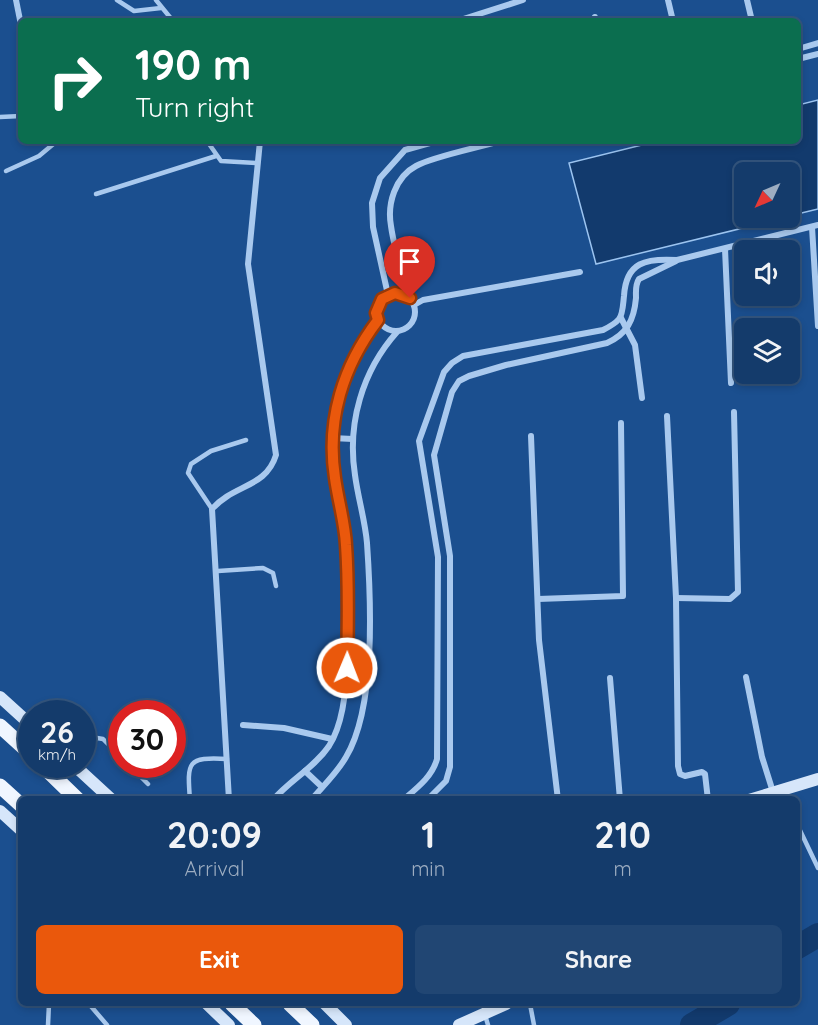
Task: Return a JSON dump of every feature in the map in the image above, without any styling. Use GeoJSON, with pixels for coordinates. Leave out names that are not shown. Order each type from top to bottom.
{"type":"FeatureCollection","features":[{"type":"Feature","properties":{"kind":"main road"},"geometry":{"type":"LineString","coordinates":[[0,697],[18,713]]}},
{"type":"Feature","properties":{"kind":"main road"},"geometry":{"type":"LineString","coordinates":[[0,726],[18,742]]}},
{"type":"Feature","properties":{"kind":"main road"},"geometry":{"type":"LineString","coordinates":[[55,778],[74,796]]}},
{"type":"Feature","properties":{"kind":"main road"},"geometry":{"type":"LineString","coordinates":[[91,778],[108,796]]}},
{"type":"Feature","properties":{"kind":"main road"},"geometry":{"type":"LineString","coordinates":[[780,794],[818,779]]}},
{"type":"Feature","properties":{"kind":"main road"},"geometry":{"type":"LineString","coordinates":[[0,786],[18,802]]}},
{"type":"Feature","properties":{"kind":"main road"},"geometry":{"type":"LineString","coordinates":[[0,811],[18,827]]}},
{"type":"Feature","properties":{"kind":"main road"},"geometry":{"type":"LineString","coordinates":[[209,1006],[229,1025]]}},
{"type":"Feature","properties":{"kind":"main road"},"geometry":{"type":"LineString","coordinates":[[234,1006],[254,1025]]}},
{"type":"Feature","properties":{"kind":"main road"},"geometry":{"type":"LineString","coordinates":[[292,1006],[312,1025]]}},
{"type":"Feature","properties":{"kind":"main road"},"geometry":{"type":"LineString","coordinates":[[327,1006],[346,1025]]}},
{"type":"Feature","properties":{"kind":"main road"},"geometry":{"type":"LineString","coordinates":[[459,1025],[486,1009]]}},
{"type":"Feature","properties":{"kind":"street"},"geometry":{"type":"LineString","coordinates":[[16,0],[20,18]]}},
{"type":"Feature","properties":{"kind":"street"},"geometry":{"type":"LineString","coordinates":[[466,18],[523,0]]}},
{"type":"Feature","properties":{"kind":"street"},"geometry":{"type":"LineString","coordinates":[[668,0],[673,18]]}},
{"type":"Feature","properties":{"kind":"street"},"geometry":{"type":"LineString","coordinates":[[747,0],[751,18]]}},
{"type":"Feature","properties":{"kind":"street"},"geometry":{"type":"LineString","coordinates":[[801,48],[818,43]]}},
{"type":"Feature","properties":{"kind":"street"},"geometry":{"type":"LineString","coordinates":[[801,58],[818,54]]}},
{"type":"Feature","properties":{"kind":"street"},"geometry":{"type":"LineString","coordinates":[[229,796],[218,571],[212,509],[228,494],[264,478],[272,469],[276,455],[248,264],[260,144]]}},
{"type":"Feature","properties":{"kind":"street"},"geometry":{"type":"LineString","coordinates":[[388,294],[373,227],[372,202],[380,178],[405,150],[426,144]]}},
{"type":"Feature","properties":{"kind":"street"},"geometry":{"type":"LineString","coordinates":[[403,294],[403,281],[390,225],[390,205],[396,187],[415,166],[490,144]]}},
{"type":"Feature","properties":{"kind":"street"},"geometry":{"type":"LineString","coordinates":[[431,796],[446,781],[450,767],[451,736],[450,556],[434,455],[452,392],[459,381],[506,365],[607,343],[628,330],[639,279],[677,260],[815,226],[818,327]]}},
{"type":"Feature","properties":{"kind":"street"},"geometry":{"type":"LineString","coordinates":[[725,249],[731,383]]}},
{"type":"Feature","properties":{"kind":"street"},"geometry":{"type":"LineString","coordinates":[[642,398],[635,345],[621,318],[625,280],[630,271],[640,264],[658,259],[677,260]]}},
{"type":"Feature","properties":{"kind":"street"},"geometry":{"type":"LineString","coordinates":[[414,304],[423,300],[580,272]]}},
{"type":"Feature","properties":{"kind":"street"},"geometry":{"type":"LineString","coordinates":[[314,796],[346,758],[356,735],[368,669],[367,541],[354,472],[353,439],[363,386],[380,350],[396,332],[410,326],[414,320],[414,304],[403,294],[388,294],[378,305],[378,320],[382,327],[396,332]]}},
{"type":"Feature","properties":{"kind":"street"},"geometry":{"type":"LineString","coordinates":[[408,796],[426,780],[435,768],[439,736],[438,556],[419,441],[444,372],[463,356],[603,330],[621,318]]}},
{"type":"Feature","properties":{"kind":"street"},"geometry":{"type":"LineString","coordinates":[[276,796],[286,785],[305,771],[328,746],[346,688],[346,543],[334,475],[332,438],[336,407],[344,378],[362,341],[378,320]]}},
{"type":"Feature","properties":{"kind":"street"},"geometry":{"type":"LineString","coordinates":[[504,349],[506,365]]}},
{"type":"Feature","properties":{"kind":"street"},"geometry":{"type":"LineString","coordinates":[[676,598],[730,599],[738,592],[734,412]]}},
{"type":"Feature","properties":{"kind":"street"},"geometry":{"type":"LineString","coordinates":[[667,416],[676,598],[678,766],[680,774],[685,777],[702,772],[705,774],[708,796]]}},
{"type":"Feature","properties":{"kind":"street"},"geometry":{"type":"LineString","coordinates":[[538,599],[623,596],[621,423]]}},
{"type":"Feature","properties":{"kind":"street"},"geometry":{"type":"LineString","coordinates":[[531,436],[539,640],[558,796]]}},
{"type":"Feature","properties":{"kind":"street"},"geometry":{"type":"LineString","coordinates":[[332,438],[353,439]]}},
{"type":"Feature","properties":{"kind":"street"},"geometry":{"type":"LineString","coordinates":[[433,515],[444,514]]}},
{"type":"Feature","properties":{"kind":"street"},"geometry":{"type":"LineString","coordinates":[[347,668],[368,669]]}},
{"type":"Feature","properties":{"kind":"street"},"geometry":{"type":"LineString","coordinates":[[746,677],[780,794]]}},
{"type":"Feature","properties":{"kind":"street"},"geometry":{"type":"LineString","coordinates":[[610,678],[620,796]]}},
{"type":"Feature","properties":{"kind":"street"},"geometry":{"type":"LineString","coordinates":[[243,725],[284,728],[332,739]]}},
{"type":"Feature","properties":{"kind":"street"},"geometry":{"type":"LineString","coordinates":[[439,736],[451,736]]}},
{"type":"Feature","properties":{"kind":"street"},"geometry":{"type":"LineString","coordinates":[[305,771],[322,787]]}},
{"type":"Feature","properties":{"kind":"lane"},"geometry":{"type":"LineString","coordinates":[[117,0],[134,11],[161,8]]}},
{"type":"Feature","properties":{"kind":"lane"},"geometry":{"type":"LineString","coordinates":[[156,0],[171,18]]}},
{"type":"Feature","properties":{"kind":"lane"},"geometry":{"type":"LineString","coordinates":[[0,117],[18,116]]}},
{"type":"Feature","properties":{"kind":"lane"},"geometry":{"type":"LineString","coordinates":[[6,171],[39,156],[53,144]]}},
{"type":"Feature","properties":{"kind":"lane"},"geometry":{"type":"LineString","coordinates":[[209,144],[216,156],[227,163],[258,163]]}},
{"type":"Feature","properties":{"kind":"lane"},"geometry":{"type":"LineString","coordinates":[[96,194],[216,156]]}},
{"type":"Feature","properties":{"kind":"lane"},"geometry":{"type":"LineString","coordinates":[[212,509],[188,473],[191,464],[211,451],[246,440]]}},
{"type":"Feature","properties":{"kind":"lane"},"geometry":{"type":"LineString","coordinates":[[218,571],[263,568],[273,573],[276,586]]}},
{"type":"Feature","properties":{"kind":"lane"},"geometry":{"type":"LineString","coordinates":[[190,796],[188,771],[190,764],[199,757],[227,759]]}},
{"type":"Feature","properties":{"kind":"lane"},"geometry":{"type":"LineString","coordinates":[[142,778],[148,784]]}},
{"type":"Feature","properties":{"kind":"lane"},"geometry":{"type":"LineString","coordinates":[[800,830],[818,868]]}},
{"type":"Feature","properties":{"kind":"lane"},"geometry":{"type":"LineString","coordinates":[[48,1025],[49,1006]]}},
{"type":"Feature","properties":{"kind":"lane"},"geometry":{"type":"LineString","coordinates":[[91,1006],[107,1025]]}},
{"type":"Feature","properties":{"kind":"lane"},"geometry":{"type":"LineString","coordinates":[[530,1006],[534,1025]]}},
{"type":"Feature","properties":{"kind":"lane"},"geometry":{"type":"LineString","coordinates":[[486,1009],[488,1025]]}},
{"type":"Feature","properties":{"kind":"water"},"geometry":{"type":"Polygon","coordinates":[[[818,100],[818,209],[800,213],[800,162],[734,162],[734,228],[743,228],[596,264],[569,163],[646,144],[801,144],[801,104],[818,100]]]}},
{"type":"Feature","properties":{"kind":"waterway"},"geometry":{"type":"LineString","coordinates":[[800,946],[818,935]]}},
{"type":"Feature","properties":{"kind":"waterway"},"geometry":{"type":"LineString","coordinates":[[692,1025],[725,1006]]}},
{"type":"Feature","properties":{"kind":"route"},"geometry":{"type":"LineString","coordinates":[[347,668],[346,543],[334,475],[332,438],[336,407],[344,378],[362,341],[378,320],[376,313],[382,299],[388,294],[395,293],[410,298]]}}]}
